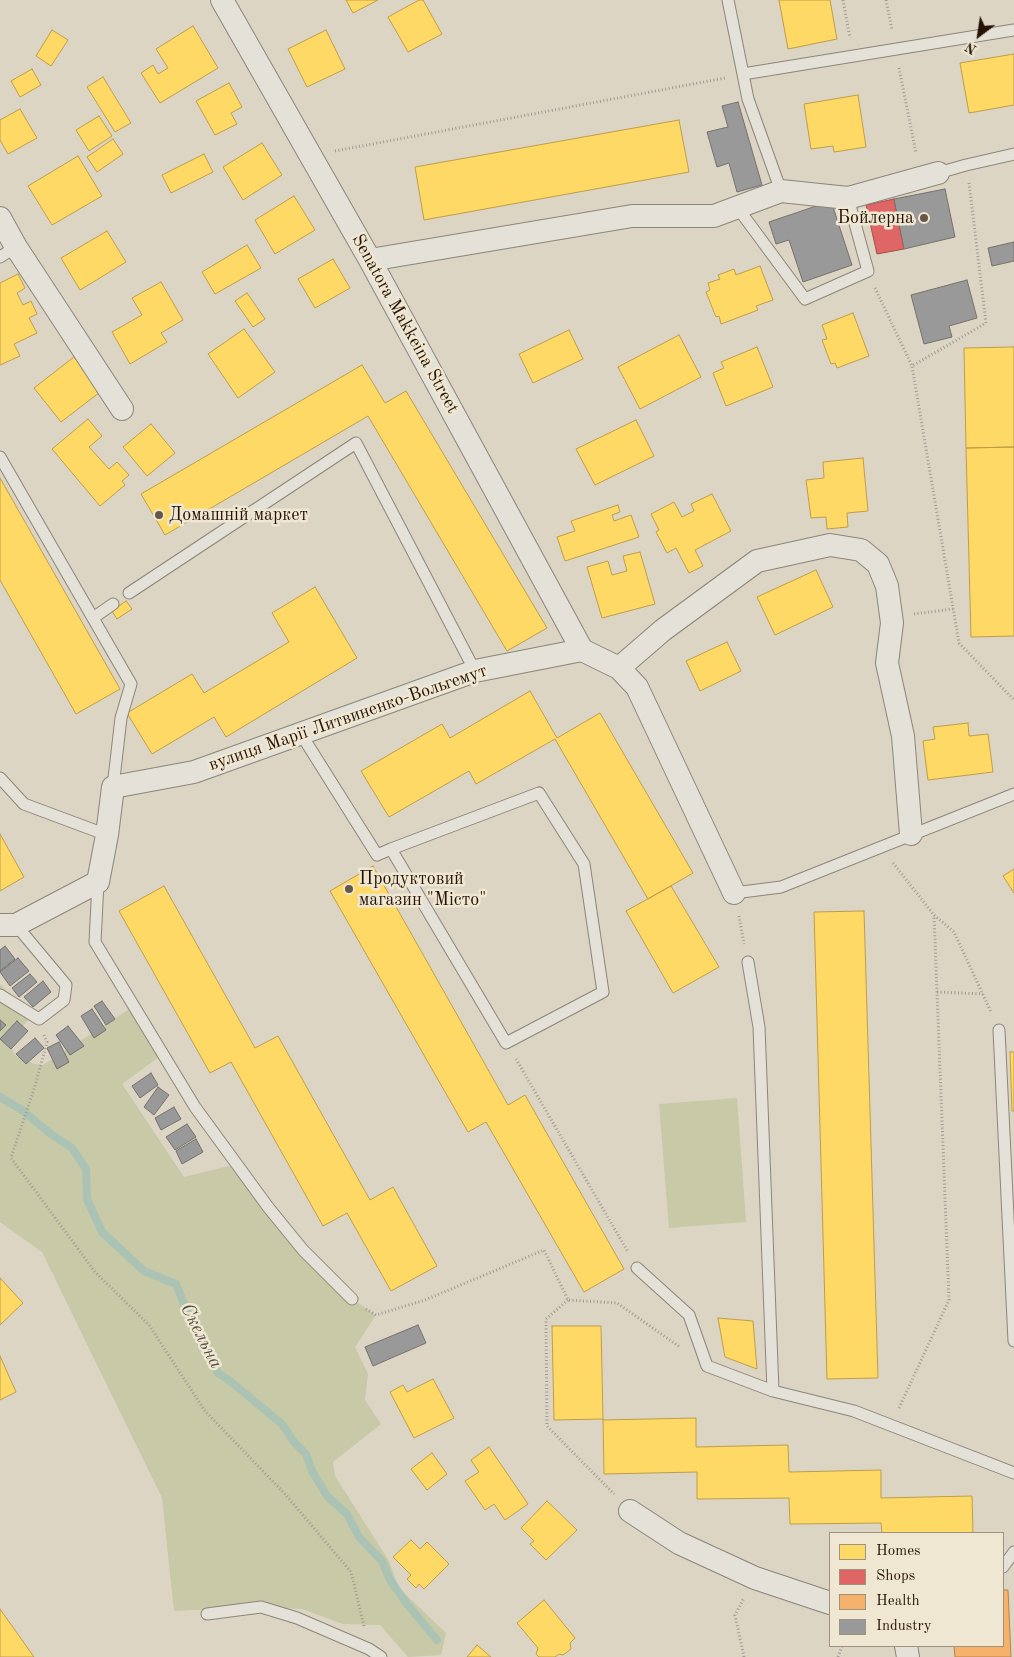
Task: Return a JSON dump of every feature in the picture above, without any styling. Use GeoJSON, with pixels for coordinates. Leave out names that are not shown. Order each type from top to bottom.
{"type":"FeatureCollection","features":[{"type":"Feature","properties":{"kind":"street","name":"Senatora Makkeina Street"},"geometry":{"type":"LineString","coordinates":[[222,0],[370,260],[582,650]]}},
{"type":"Feature","properties":{"kind":"street"},"geometry":{"type":"LineString","coordinates":[[370,260],[632,216],[714,216],[780,191],[848,198],[930,176]]}},
{"type":"Feature","properties":{"kind":"street"},"geometry":{"type":"LineString","coordinates":[[0,218],[8,252],[122,409]]}},
{"type":"Feature","properties":{"kind":"street"},"geometry":{"type":"LineString","coordinates":[[619,668],[663,630],[757,561],[830,545],[861,550],[878,564],[887,586],[892,623],[887,663],[903,736],[911,834]]}},
{"type":"Feature","properties":{"kind":"street"},"geometry":{"type":"LineString","coordinates":[[582,650],[619,668],[637,687],[734,893]]}},
{"type":"Feature","properties":{"kind":"street","name":"вулиця Марії Литвиненко-Вольгемут"},"geometry":{"type":"LineString","coordinates":[[113,788],[194,772],[475,671],[582,650]]}},
{"type":"Feature","properties":{"kind":"street"},"geometry":{"type":"LineString","coordinates":[[8,925],[98,882],[113,788]]}},
{"type":"Feature","properties":{"kind":"street"},"geometry":{"type":"LineString","coordinates":[[630,1511],[679,1543],[755,1578],[829,1603]]}},
{"type":"Feature","properties":{"kind":"lane"},"geometry":{"type":"LineString","coordinates":[[728,0],[748,99],[780,191]]}},
{"type":"Feature","properties":{"kind":"lane"},"geometry":{"type":"LineString","coordinates":[[743,74],[1014,30]]}},
{"type":"Feature","properties":{"kind":"lane"},"geometry":{"type":"LineString","coordinates":[[930,176],[966,165],[1014,154]]}},
{"type":"Feature","properties":{"kind":"lane"},"geometry":{"type":"LineString","coordinates":[[737,207],[805,299],[868,271],[848,198]]}},
{"type":"Feature","properties":{"kind":"lane"},"geometry":{"type":"LineString","coordinates":[[129,593],[356,443],[475,671]]}},
{"type":"Feature","properties":{"kind":"lane"},"geometry":{"type":"LineString","coordinates":[[0,457],[131,684],[121,718],[113,788]]}},
{"type":"Feature","properties":{"kind":"lane"},"geometry":{"type":"LineString","coordinates":[[93,618],[113,604]]}},
{"type":"Feature","properties":{"kind":"lane"},"geometry":{"type":"LineString","coordinates":[[301,734],[377,854],[538,793],[584,864],[604,992],[506,1043],[391,849]]}},
{"type":"Feature","properties":{"kind":"lane"},"geometry":{"type":"LineString","coordinates":[[0,778],[24,804],[107,835]]}},
{"type":"Feature","properties":{"kind":"lane"},"geometry":{"type":"LineString","coordinates":[[734,893],[781,887],[1014,794]]}},
{"type":"Feature","properties":{"kind":"lane"},"geometry":{"type":"LineString","coordinates":[[98,882],[95,942],[195,1107],[268,1207],[303,1250],[352,1299]]}},
{"type":"Feature","properties":{"kind":"lane"},"geometry":{"type":"LineString","coordinates":[[0,995],[38,1019],[64,1000],[66,986],[8,925]]}},
{"type":"Feature","properties":{"kind":"lane"},"geometry":{"type":"LineString","coordinates":[[748,962],[759,1027],[773,1391]]}},
{"type":"Feature","properties":{"kind":"lane"},"geometry":{"type":"LineString","coordinates":[[999,1030],[1014,1342]]}},
{"type":"Feature","properties":{"kind":"lane"},"geometry":{"type":"LineString","coordinates":[[637,1268],[688,1314],[707,1366],[773,1391],[854,1411],[1014,1473]]}},
{"type":"Feature","properties":{"kind":"lane"},"geometry":{"type":"LineString","coordinates":[[1004,1566],[1014,1552]]}},
{"type":"Feature","properties":{"kind":"lane"},"geometry":{"type":"LineString","coordinates":[[207,1614],[260,1607],[297,1618],[369,1649],[381,1657]]}},
{"type":"Feature","properties":{"kind":"path"},"geometry":{"type":"LineString","coordinates":[[843,0],[854,56]]}},
{"type":"Feature","properties":{"kind":"path"},"geometry":{"type":"LineString","coordinates":[[886,0],[895,49],[930,176]]}},
{"type":"Feature","properties":{"kind":"path"},"geometry":{"type":"LineString","coordinates":[[310,156],[743,74]]}},
{"type":"Feature","properties":{"kind":"path"},"geometry":{"type":"LineString","coordinates":[[912,366],[986,323],[966,165]]}},
{"type":"Feature","properties":{"kind":"path"},"geometry":{"type":"LineString","coordinates":[[868,271],[912,366],[959,643],[1014,700]]}},
{"type":"Feature","properties":{"kind":"path"},"geometry":{"type":"LineString","coordinates":[[891,617],[953,609]]}},
{"type":"Feature","properties":{"kind":"path"},"geometry":{"type":"LineString","coordinates":[[880,847],[934,915],[954,932],[999,1030]]}},
{"type":"Feature","properties":{"kind":"path"},"geometry":{"type":"LineString","coordinates":[[734,893],[748,962]]}},
{"type":"Feature","properties":{"kind":"path"},"geometry":{"type":"LineString","coordinates":[[890,1425],[949,1300],[934,915]]}},
{"type":"Feature","properties":{"kind":"path"},"geometry":{"type":"LineString","coordinates":[[938,992],[983,994]]}},
{"type":"Feature","properties":{"kind":"path"},"geometry":{"type":"LineString","coordinates":[[38,1019],[47,1042],[35,1086],[11,1158],[95,1272],[149,1325],[205,1411],[286,1494],[350,1572],[369,1649]]}},
{"type":"Feature","properties":{"kind":"path"},"geometry":{"type":"LineString","coordinates":[[506,1043],[637,1268]]}},
{"type":"Feature","properties":{"kind":"path"},"geometry":{"type":"LineString","coordinates":[[352,1299],[376,1315],[425,1300],[544,1250],[568,1300]]}},
{"type":"Feature","properties":{"kind":"path"},"geometry":{"type":"LineString","coordinates":[[630,1511],[547,1426],[546,1319],[568,1300],[617,1303],[707,1366]]}},
{"type":"Feature","properties":{"kind":"path"},"geometry":{"type":"LineString","coordinates":[[744,1657],[735,1615],[755,1578]]}},
{"type":"Feature","properties":{"kind":"green space"},"geometry":{"type":"Polygon","coordinates":[[[0,984],[33,1016],[7,1041],[16,1056],[35,1064],[43,1065],[134,1006],[163,1054],[122,1084],[184,1177],[237,1164],[352,1299],[376,1315],[355,1347],[368,1374],[365,1400],[381,1424],[333,1462],[335,1476],[389,1561],[399,1588],[446,1633],[441,1655],[408,1657],[380,1625],[343,1624],[302,1609],[260,1607],[174,1611],[162,1498],[42,1252],[0,1222],[0,984]]]}},
{"type":"Feature","properties":{"kind":"green space"},"geometry":{"type":"Polygon","coordinates":[[[737,1098],[746,1222],[669,1228],[659,1104],[737,1098]]]}},
{"type":"Feature","properties":{"kind":"building: Homes"},"geometry":{"type":"Polygon","coordinates":[[[346,0],[378,0],[353,13],[346,0]]]}},
{"type":"Feature","properties":{"kind":"building: Homes"},"geometry":{"type":"Polygon","coordinates":[[[419,0],[423,0],[442,34],[408,52],[388,17],[419,0]]]}},
{"type":"Feature","properties":{"kind":"building: Homes"},"geometry":{"type":"Polygon","coordinates":[[[779,0],[830,0],[837,39],[788,49],[779,0]]]}},
{"type":"Feature","properties":{"kind":"building: Homes"},"geometry":{"type":"Polygon","coordinates":[[[193,26],[218,68],[160,103],[141,73],[153,65],[158,74],[168,68],[156,49],[193,26]]]}},
{"type":"Feature","properties":{"kind":"building: Homes"},"geometry":{"type":"Polygon","coordinates":[[[52,30],[68,40],[51,66],[36,56],[52,30]]]}},
{"type":"Feature","properties":{"kind":"building: Homes"},"geometry":{"type":"Polygon","coordinates":[[[326,30],[345,69],[307,87],[288,49],[326,30]]]}},
{"type":"Feature","properties":{"kind":"building: Homes"},"geometry":{"type":"Polygon","coordinates":[[[1014,54],[1014,105],[969,113],[960,63],[1014,54]]]}},
{"type":"Feature","properties":{"kind":"building: Homes"},"geometry":{"type":"Polygon","coordinates":[[[32,69],[41,85],[20,97],[11,81],[32,69]]]}},
{"type":"Feature","properties":{"kind":"building: Homes"},"geometry":{"type":"Polygon","coordinates":[[[103,77],[131,123],[115,132],[87,87],[103,77]]]}},
{"type":"Feature","properties":{"kind":"building: Homes"},"geometry":{"type":"Polygon","coordinates":[[[229,83],[242,107],[231,113],[237,124],[215,135],[196,101],[229,83]]]}},
{"type":"Feature","properties":{"kind":"building: Homes"},"geometry":{"type":"Polygon","coordinates":[[[858,95],[866,147],[834,152],[833,146],[811,149],[804,104],[858,95]]]}},
{"type":"Feature","properties":{"kind":"building: Homes"},"geometry":{"type":"Polygon","coordinates":[[[20,109],[37,138],[8,154],[0,140],[0,120],[20,109]]]}},
{"type":"Feature","properties":{"kind":"building: Homes"},"geometry":{"type":"Polygon","coordinates":[[[99,116],[112,136],[89,151],[76,130],[99,116]]]}},
{"type":"Feature","properties":{"kind":"building: Homes"},"geometry":{"type":"Polygon","coordinates":[[[679,120],[689,172],[424,220],[415,167],[679,120]]]}},
{"type":"Feature","properties":{"kind":"building: Homes"},"geometry":{"type":"Polygon","coordinates":[[[113,139],[123,154],[97,172],[87,157],[113,139]]]}},
{"type":"Feature","properties":{"kind":"building: Homes"},"geometry":{"type":"Polygon","coordinates":[[[262,143],[282,175],[243,200],[223,167],[262,143]]]}},
{"type":"Feature","properties":{"kind":"building: Homes"},"geometry":{"type":"Polygon","coordinates":[[[204,154],[213,172],[171,193],[162,175],[204,154]]]}},
{"type":"Feature","properties":{"kind":"building: Homes"},"geometry":{"type":"Polygon","coordinates":[[[78,156],[102,196],[52,225],[28,186],[78,156]]]}},
{"type":"Feature","properties":{"kind":"building: Homes"},"geometry":{"type":"Polygon","coordinates":[[[294,196],[315,230],[275,254],[255,220],[294,196]]]}},
{"type":"Feature","properties":{"kind":"building: Homes"},"geometry":{"type":"Polygon","coordinates":[[[107,231],[126,262],[80,290],[61,258],[107,231]]]}},
{"type":"Feature","properties":{"kind":"building: Homes"},"geometry":{"type":"Polygon","coordinates":[[[247,245],[261,268],[215,294],[202,272],[247,245]]]}},
{"type":"Feature","properties":{"kind":"building: Homes"},"geometry":{"type":"Polygon","coordinates":[[[333,259],[350,288],[315,308],[298,279],[333,259]]]}},
{"type":"Feature","properties":{"kind":"building: Homes"},"geometry":{"type":"Polygon","coordinates":[[[760,266],[773,300],[756,306],[758,310],[721,324],[719,316],[716,317],[706,292],[710,290],[708,283],[720,279],[718,275],[734,269],[736,275],[760,266]]]}},
{"type":"Feature","properties":{"kind":"building: Homes"},"geometry":{"type":"Polygon","coordinates":[[[18,274],[25,288],[17,293],[23,305],[31,301],[37,314],[29,318],[37,333],[14,344],[20,356],[0,365],[0,283],[18,274]]]}},
{"type":"Feature","properties":{"kind":"building: Homes"},"geometry":{"type":"Polygon","coordinates":[[[161,282],[183,320],[161,333],[167,342],[130,364],[112,332],[142,315],[132,298],[161,282]]]}},
{"type":"Feature","properties":{"kind":"building: Homes"},"geometry":{"type":"Polygon","coordinates":[[[247,293],[265,319],[253,327],[235,301],[247,293]]]}},
{"type":"Feature","properties":{"kind":"building: Homes"},"geometry":{"type":"Polygon","coordinates":[[[853,313],[869,356],[837,368],[835,363],[831,364],[822,340],[827,339],[822,325],[853,313]]]}},
{"type":"Feature","properties":{"kind":"building: Homes"},"geometry":{"type":"Polygon","coordinates":[[[244,329],[275,372],[238,398],[208,354],[244,329]]]}},
{"type":"Feature","properties":{"kind":"building: Homes"},"geometry":{"type":"Polygon","coordinates":[[[569,330],[583,359],[533,383],[519,354],[569,330]]]}},
{"type":"Feature","properties":{"kind":"building: Homes"},"geometry":{"type":"Polygon","coordinates":[[[679,335],[701,377],[640,409],[618,367],[679,335]]]}},
{"type":"Feature","properties":{"kind":"building: Homes"},"geometry":{"type":"Polygon","coordinates":[[[757,347],[773,387],[726,406],[713,373],[724,368],[721,362],[757,347]]]}},
{"type":"Feature","properties":{"kind":"building: Homes"},"geometry":{"type":"Polygon","coordinates":[[[1014,347],[1014,447],[966,448],[964,348],[1014,347]]]}},
{"type":"Feature","properties":{"kind":"building: Homes"},"geometry":{"type":"Polygon","coordinates":[[[74,357],[100,392],[61,422],[34,388],[74,357]]]}},
{"type":"Feature","properties":{"kind":"building: Homes"},"geometry":{"type":"Polygon","coordinates":[[[362,365],[385,403],[406,391],[547,628],[507,651],[368,416],[165,535],[141,494],[362,365]]]}},
{"type":"Feature","properties":{"kind":"building: Homes"},"geometry":{"type":"Polygon","coordinates":[[[88,419],[102,436],[89,447],[109,469],[117,462],[129,475],[122,481],[125,485],[100,506],[52,449],[88,419]]]}},
{"type":"Feature","properties":{"kind":"building: Homes"},"geometry":{"type":"Polygon","coordinates":[[[636,420],[654,456],[595,485],[576,449],[636,420]]]}},
{"type":"Feature","properties":{"kind":"building: Homes"},"geometry":{"type":"Polygon","coordinates":[[[151,424],[175,453],[147,476],[123,447],[151,424]]]}},
{"type":"Feature","properties":{"kind":"building: Homes"},"geometry":{"type":"Polygon","coordinates":[[[1014,447],[1014,636],[971,637],[966,448],[1014,447]]]}},
{"type":"Feature","properties":{"kind":"building: Homes"},"geometry":{"type":"Polygon","coordinates":[[[863,458],[868,511],[847,513],[848,527],[827,529],[826,517],[811,518],[806,480],[824,478],[823,462],[863,458]]]}},
{"type":"Feature","properties":{"kind":"building: Homes"},"geometry":{"type":"Polygon","coordinates":[[[0,478],[120,689],[76,714],[0,580],[0,478]]]}},
{"type":"Feature","properties":{"kind":"building: Homes"},"geometry":{"type":"Polygon","coordinates":[[[712,494],[731,531],[695,550],[703,566],[689,573],[676,548],[667,553],[656,532],[659,530],[651,514],[674,502],[682,517],[694,511],[691,504],[712,494]]]}},
{"type":"Feature","properties":{"kind":"building: Homes"},"geometry":{"type":"Polygon","coordinates":[[[618,505],[620,512],[612,515],[614,521],[631,515],[639,537],[565,561],[557,537],[575,531],[571,521],[618,505]]]}},
{"type":"Feature","properties":{"kind":"building: Homes"},"geometry":{"type":"Polygon","coordinates":[[[640,552],[655,604],[602,618],[587,567],[608,561],[612,575],[627,571],[623,556],[640,552]]]}},
{"type":"Feature","properties":{"kind":"building: Homes"},"geometry":{"type":"Polygon","coordinates":[[[816,570],[833,607],[775,635],[757,597],[816,570]]]}},
{"type":"Feature","properties":{"kind":"building: Homes"},"geometry":{"type":"Polygon","coordinates":[[[315,587],[357,658],[226,737],[214,717],[152,754],[127,713],[192,674],[204,693],[289,642],[272,613],[315,587]]]}},
{"type":"Feature","properties":{"kind":"building: Homes"},"geometry":{"type":"Polygon","coordinates":[[[126,601],[132,609],[117,619],[112,611],[126,601]]]}},
{"type":"Feature","properties":{"kind":"building: Homes"},"geometry":{"type":"Polygon","coordinates":[[[727,642],[741,671],[700,691],[686,661],[727,642]]]}},
{"type":"Feature","properties":{"kind":"building: Homes"},"geometry":{"type":"Polygon","coordinates":[[[530,691],[557,738],[600,713],[693,873],[648,899],[555,739],[476,784],[469,771],[389,817],[361,771],[442,724],[450,738],[530,691]]]}},
{"type":"Feature","properties":{"kind":"building: Homes"},"geometry":{"type":"Polygon","coordinates":[[[968,723],[969,736],[988,734],[993,772],[928,780],[923,741],[935,739],[933,727],[968,723]]]}},
{"type":"Feature","properties":{"kind":"building: Homes"},"geometry":{"type":"Polygon","coordinates":[[[0,834],[24,877],[0,891],[0,834]]]}},
{"type":"Feature","properties":{"kind":"building: Homes"},"geometry":{"type":"Polygon","coordinates":[[[373,866],[508,1105],[525,1095],[624,1269],[584,1292],[486,1122],[468,1132],[330,891],[373,866]]]}},
{"type":"Feature","properties":{"kind":"building: Homes"},"geometry":{"type":"Polygon","coordinates":[[[1014,869],[1014,893],[1003,876],[1014,869]]]}},
{"type":"Feature","properties":{"kind":"building: Homes"},"geometry":{"type":"Polygon","coordinates":[[[164,886],[255,1048],[278,1036],[370,1200],[393,1187],[437,1266],[391,1291],[347,1213],[323,1226],[231,1062],[210,1073],[119,911],[164,886]]]}},
{"type":"Feature","properties":{"kind":"building: Homes"},"geometry":{"type":"Polygon","coordinates":[[[671,886],[719,967],[673,993],[626,911],[671,886]]]}},
{"type":"Feature","properties":{"kind":"building: Homes"},"geometry":{"type":"Polygon","coordinates":[[[864,911],[878,1378],[827,1379],[814,912],[864,911]]]}},
{"type":"Feature","properties":{"kind":"building: Homes"},"geometry":{"type":"Polygon","coordinates":[[[1010,1052],[1014,1052],[1014,1111],[1012,1111],[1010,1052]]]}},
{"type":"Feature","properties":{"kind":"building: Homes"},"geometry":{"type":"Polygon","coordinates":[[[0,1278],[23,1303],[0,1325],[0,1278]]]}},
{"type":"Feature","properties":{"kind":"building: Homes"},"geometry":{"type":"Polygon","coordinates":[[[718,1318],[753,1321],[757,1369],[725,1357],[718,1318]]]}},
{"type":"Feature","properties":{"kind":"building: Homes"},"geometry":{"type":"Polygon","coordinates":[[[552,1326],[601,1326],[603,1419],[554,1420],[552,1326]]]}},
{"type":"Feature","properties":{"kind":"building: Homes"},"geometry":{"type":"Polygon","coordinates":[[[0,1356],[16,1392],[0,1400],[0,1356]]]}},
{"type":"Feature","properties":{"kind":"building: Homes"},"geometry":{"type":"Polygon","coordinates":[[[433,1379],[454,1418],[414,1438],[390,1392],[403,1385],[407,1392],[433,1379]]]}},
{"type":"Feature","properties":{"kind":"building: Homes"},"geometry":{"type":"Polygon","coordinates":[[[696,1418],[696,1447],[788,1445],[789,1472],[881,1470],[881,1498],[972,1496],[973,1532],[882,1532],[881,1523],[790,1524],[789,1498],[697,1499],[697,1472],[604,1474],[603,1420],[696,1418]]]}},
{"type":"Feature","properties":{"kind":"building: Homes"},"geometry":{"type":"Polygon","coordinates":[[[489,1447],[528,1504],[505,1520],[494,1504],[485,1510],[465,1481],[479,1472],[471,1460],[489,1447]]]}},
{"type":"Feature","properties":{"kind":"building: Homes"},"geometry":{"type":"Polygon","coordinates":[[[432,1453],[447,1474],[427,1490],[411,1469],[432,1453]]]}},
{"type":"Feature","properties":{"kind":"building: Homes"},"geometry":{"type":"Polygon","coordinates":[[[547,1501],[577,1530],[546,1560],[530,1544],[534,1541],[521,1528],[547,1501]]]}},
{"type":"Feature","properties":{"kind":"building: Homes"},"geometry":{"type":"Polygon","coordinates":[[[411,1540],[420,1549],[427,1542],[449,1564],[424,1589],[419,1584],[416,1588],[407,1579],[411,1575],[393,1557],[411,1540]]]}},
{"type":"Feature","properties":{"kind":"building: Homes"},"geometry":{"type":"Polygon","coordinates":[[[544,1600],[575,1638],[570,1643],[571,1649],[563,1655],[539,1657],[536,1654],[538,1648],[517,1623],[544,1600]]]}},
{"type":"Feature","properties":{"kind":"building: Homes"},"geometry":{"type":"Polygon","coordinates":[[[0,1609],[34,1657],[0,1657],[0,1609]]]}},
{"type":"Feature","properties":{"kind":"building: Homes"},"geometry":{"type":"Polygon","coordinates":[[[477,1645],[491,1657],[467,1657],[477,1645]]]}},
{"type":"Feature","properties":{"kind":"building: Shops"},"geometry":{"type":"Polygon","coordinates":[[[894,199],[904,249],[877,254],[866,205],[894,199]]]}},
{"type":"Feature","properties":{"kind":"building: Health"},"geometry":{"type":"Polygon","coordinates":[[[1004,1590],[1008,1590],[1011,1657],[955,1657],[954,1647],[1004,1647],[1004,1590]]]}},
{"type":"Feature","properties":{"kind":"building: Industry"},"geometry":{"type":"Polygon","coordinates":[[[738,102],[762,185],[737,192],[729,163],[717,167],[707,132],[728,127],[722,106],[738,102]]]}},
{"type":"Feature","properties":{"kind":"building: Industry","name":"Бойлерна"},"geometry":{"type":"Polygon","coordinates":[[[945,189],[955,237],[904,249],[894,199],[945,189]]]}},
{"type":"Feature","properties":{"kind":"building: Industry"},"geometry":{"type":"Polygon","coordinates":[[[831,201],[852,265],[803,282],[789,240],[776,244],[769,222],[831,201]]]}},
{"type":"Feature","properties":{"kind":"building: Industry"},"geometry":{"type":"Polygon","coordinates":[[[1014,242],[1014,261],[992,266],[988,248],[1014,242]]]}},
{"type":"Feature","properties":{"kind":"building: Industry"},"geometry":{"type":"Polygon","coordinates":[[[967,280],[977,318],[949,326],[952,337],[924,344],[911,295],[967,280]]]}},
{"type":"Feature","properties":{"kind":"building: Industry"},"geometry":{"type":"Polygon","coordinates":[[[5,946],[15,959],[0,971],[0,950],[5,946]]]}},
{"type":"Feature","properties":{"kind":"building: Industry"},"geometry":{"type":"Polygon","coordinates":[[[18,958],[29,971],[10,986],[0,972],[18,958]]]}},
{"type":"Feature","properties":{"kind":"building: Industry"},"geometry":{"type":"Polygon","coordinates":[[[30,974],[37,982],[19,997],[12,988],[30,974]]]}},
{"type":"Feature","properties":{"kind":"building: Industry"},"geometry":{"type":"Polygon","coordinates":[[[43,981],[51,992],[33,1007],[24,997],[43,981]]]}},
{"type":"Feature","properties":{"kind":"building: Industry"},"geometry":{"type":"Polygon","coordinates":[[[102,1001],[115,1019],[106,1025],[94,1006],[102,1001]]]}},
{"type":"Feature","properties":{"kind":"building: Industry"},"geometry":{"type":"Polygon","coordinates":[[[92,1009],[106,1030],[94,1038],[81,1016],[92,1009]]]}},
{"type":"Feature","properties":{"kind":"building: Industry"},"geometry":{"type":"Polygon","coordinates":[[[0,1020],[6,1025],[0,1031],[0,1020]]]}},
{"type":"Feature","properties":{"kind":"building: Industry"},"geometry":{"type":"Polygon","coordinates":[[[17,1021],[28,1031],[11,1049],[0,1039],[17,1021]]]}},
{"type":"Feature","properties":{"kind":"building: Industry"},"geometry":{"type":"Polygon","coordinates":[[[68,1026],[84,1046],[70,1055],[56,1035],[68,1026]]]}},
{"type":"Feature","properties":{"kind":"building: Industry"},"geometry":{"type":"Polygon","coordinates":[[[35,1038],[44,1048],[26,1064],[16,1054],[35,1038]]]}},
{"type":"Feature","properties":{"kind":"building: Industry"},"geometry":{"type":"Polygon","coordinates":[[[59,1042],[69,1062],[57,1069],[47,1048],[59,1042]]]}},
{"type":"Feature","properties":{"kind":"building: Industry"},"geometry":{"type":"Polygon","coordinates":[[[151,1073],[158,1085],[140,1098],[132,1086],[151,1073]]]}},
{"type":"Feature","properties":{"kind":"building: Industry"},"geometry":{"type":"Polygon","coordinates":[[[158,1087],[169,1095],[154,1115],[144,1107],[158,1087]]]}},
{"type":"Feature","properties":{"kind":"building: Industry"},"geometry":{"type":"Polygon","coordinates":[[[174,1107],[181,1119],[161,1130],[155,1118],[174,1107]]]}},
{"type":"Feature","properties":{"kind":"building: Industry"},"geometry":{"type":"Polygon","coordinates":[[[187,1124],[196,1137],[175,1150],[166,1137],[187,1124]]]}},
{"type":"Feature","properties":{"kind":"building: Industry"},"geometry":{"type":"Polygon","coordinates":[[[196,1139],[203,1152],[182,1164],[176,1151],[196,1139]]]}},
{"type":"Feature","properties":{"kind":"building: Industry"},"geometry":{"type":"Polygon","coordinates":[[[418,1325],[426,1343],[373,1366],[365,1347],[418,1325]]]}},
{"type":"Feature","properties":{"kind":"waterway","name":"Скельна"},"geometry":{"type":"LineString","coordinates":[[0,1097],[22,1110],[52,1135],[72,1148],[86,1169],[87,1199],[102,1232],[144,1271],[176,1284],[197,1336],[218,1373],[282,1424],[294,1442],[306,1454],[312,1471],[327,1496],[347,1514],[359,1537],[382,1561],[390,1580],[437,1640]]}},
{"type":"Feature","properties":{"kind":"place","name":"Бойлерна"},"geometry":{"type":"Point","coordinates":[924,218]}},
{"type":"Feature","properties":{"kind":"place","name":"Домашній маркет"},"geometry":{"type":"Point","coordinates":[159,515]}},
{"type":"Feature","properties":{"kind":"place","name":"Продуктовий магазин \"Місто\""},"geometry":{"type":"Point","coordinates":[349,889]}}]}
